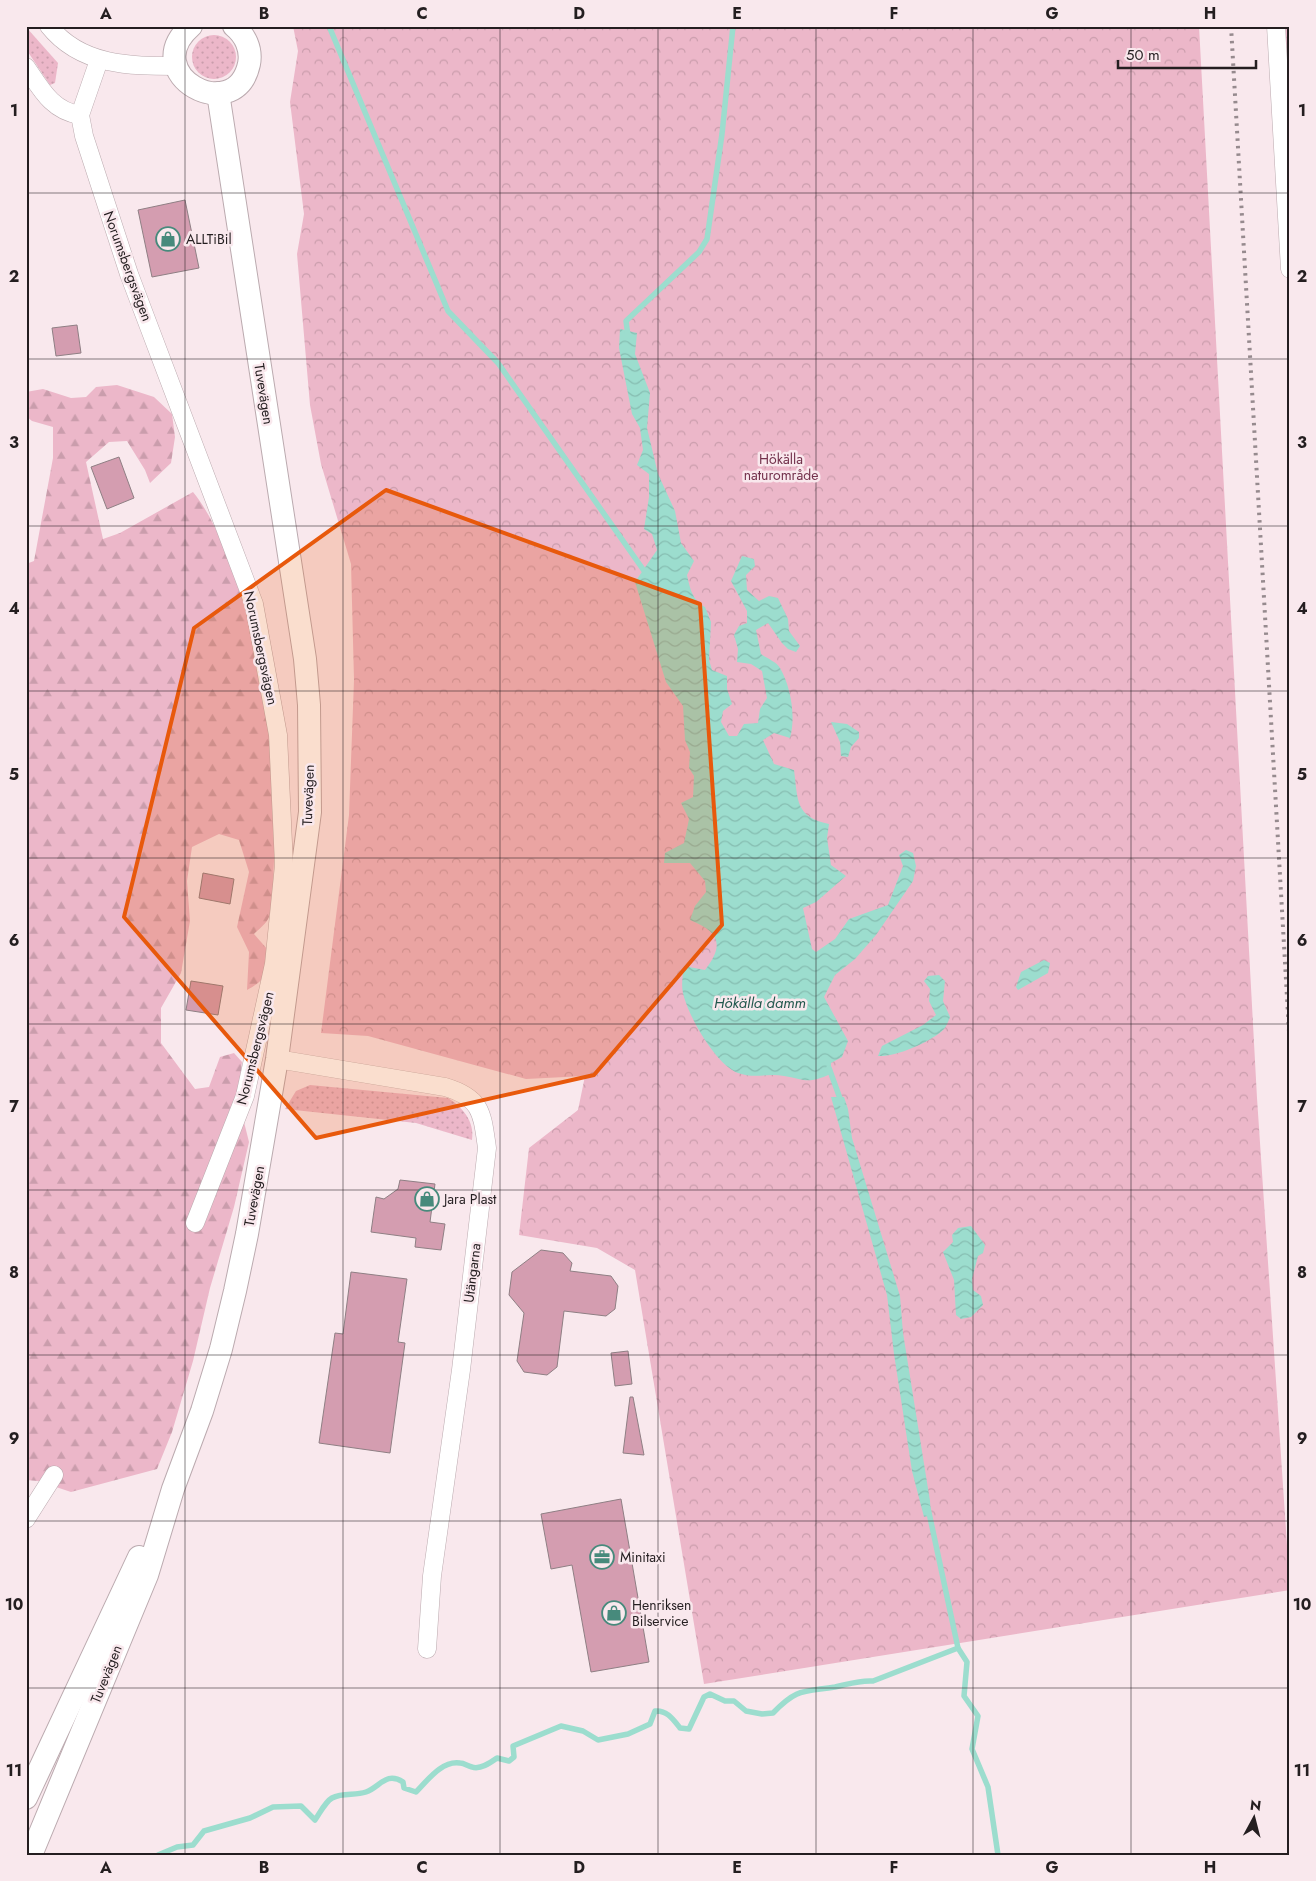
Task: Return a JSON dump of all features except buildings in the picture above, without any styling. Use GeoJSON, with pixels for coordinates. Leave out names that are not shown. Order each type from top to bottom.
{"type":"FeatureCollection","features":[{"type":"Feature","properties":{"kind":"main road"},"geometry":{"type":"LineString","coordinates":[[191,26],[176,47],[176,66],[185,82],[192,87],[209,93],[227,90],[242,79],[249,61],[247,42],[234,26]]}},
{"type":"Feature","properties":{"kind":"main road","name":"Tuvevägen"},"geometry":{"type":"LineString","coordinates":[[31,1855],[147,1575],[173,1489],[202,1411],[222,1349],[248,1234],[276,1059],[310,812],[309,705],[305,660],[218,93]]}},
{"type":"Feature","properties":{"kind":"main road","name":"Tuvevägen"},"geometry":{"type":"LineString","coordinates":[[26,1798],[134,1566],[173,1489]]}},
{"type":"Feature","properties":{"kind":"street"},"geometry":{"type":"LineString","coordinates":[[49,26],[62,40],[98,60],[118,65],[176,66]]}},
{"type":"Feature","properties":{"kind":"street"},"geometry":{"type":"LineString","coordinates":[[1276,26],[1290,269]]}},
{"type":"Feature","properties":{"kind":"street"},"geometry":{"type":"LineString","coordinates":[[26,67],[47,98],[59,109],[80,115],[98,60]]}},
{"type":"Feature","properties":{"kind":"street","name":"Norumsbergsvägen"},"geometry":{"type":"LineString","coordinates":[[80,115],[94,171],[129,274],[254,604],[278,735],[284,865],[274,964],[245,1096],[195,1223]]}},
{"type":"Feature","properties":{"kind":"street","name":"Utängarna"},"geometry":{"type":"LineString","coordinates":[[276,1059],[452,1089],[471,1098],[479,1106],[483,1117],[487,1148],[460,1370],[432,1576],[427,1649]]}},
{"type":"Feature","properties":{"kind":"street"},"geometry":{"type":"LineString","coordinates":[[26,1519],[54,1475]]}},
{"type":"Feature","properties":{"kind":"highlighted area"},"geometry":{"type":"Polygon","coordinates":[[[386,490],[700,604],[722,925],[594,1075],[316,1138],[124,917],[194,628],[386,490]]]}},
{"type":"Feature","properties":{"kind":"green space","name":"Hökälla naturområde"},"geometry":{"type":"Polygon","coordinates":[[[293,26],[1199,26],[1257,1098],[1290,1590],[704,1684],[635,1270],[597,1248],[519,1235],[529,1148],[578,1110],[585,1076],[526,1079],[368,1036],[321,1033],[349,815],[354,680],[351,564],[321,464],[310,405],[297,254],[304,214],[290,102],[298,51],[293,26]]]}},
{"type":"Feature","properties":{"kind":"green space"},"geometry":{"type":"Polygon","coordinates":[[[1285,26],[1290,26],[1289,108],[1288,97],[1285,26]]]}},
{"type":"Feature","properties":{"kind":"green space"},"geometry":{"type":"Polygon","coordinates":[[[26,27],[58,63],[55,83],[50,85],[26,49],[26,27]]]}},
{"type":"Feature","properties":{"kind":"green space"},"geometry":{"type":"Polygon","coordinates":[[[214,35],[226,39],[232,45],[236,57],[232,69],[226,75],[214,79],[202,75],[196,69],[192,57],[196,45],[202,39],[214,35]]]}},
{"type":"Feature","properties":{"kind":"green space"},"geometry":{"type":"Polygon","coordinates":[[[117,385],[154,397],[172,414],[175,437],[171,463],[150,483],[145,470],[127,441],[109,442],[86,462],[103,539],[120,533],[193,492],[217,533],[227,555],[246,611],[255,646],[268,717],[274,789],[273,890],[269,917],[254,934],[268,950],[265,974],[259,982],[247,990],[249,952],[237,927],[249,872],[239,840],[219,834],[192,847],[187,881],[190,921],[181,973],[161,1008],[161,1043],[195,1089],[209,1087],[220,1057],[234,1053],[242,1062],[238,1098],[249,1142],[234,1207],[210,1288],[193,1361],[172,1432],[157,1469],[71,1492],[38,1481],[26,1480],[26,564],[34,561],[53,458],[53,427],[32,421],[26,416],[26,392],[43,389],[71,398],[86,397],[96,387],[117,385]]]}},
{"type":"Feature","properties":{"kind":"green space"},"geometry":{"type":"Polygon","coordinates":[[[310,1085],[448,1098],[463,1110],[466,1115],[471,1127],[472,1140],[416,1123],[285,1109],[296,1091],[310,1085]]]}},
{"type":"Feature","properties":{"kind":"water","name":"Hökälla damm"},"geometry":{"type":"Polygon","coordinates":[[[620,329],[637,333],[635,354],[650,393],[647,428],[658,474],[675,511],[681,543],[694,561],[687,575],[691,589],[697,601],[705,607],[711,622],[709,660],[712,670],[727,676],[727,689],[732,704],[723,711],[721,722],[729,736],[737,736],[744,724],[758,723],[760,709],[767,698],[762,671],[751,664],[737,662],[738,649],[734,635],[739,626],[747,623],[747,611],[731,581],[742,556],[754,559],[755,566],[746,575],[747,590],[759,601],[769,596],[778,598],[788,619],[789,631],[800,646],[796,652],[788,649],[768,623],[756,630],[761,654],[776,664],[784,676],[790,693],[793,721],[790,738],[774,733],[763,740],[774,764],[794,770],[798,798],[804,812],[818,821],[829,824],[827,838],[831,865],[846,876],[816,902],[803,908],[812,949],[816,952],[835,939],[849,919],[888,905],[903,866],[899,855],[906,850],[913,853],[916,866],[913,881],[876,935],[855,959],[835,975],[824,997],[848,1041],[842,1057],[831,1063],[831,1074],[817,1079],[807,1080],[778,1075],[750,1076],[738,1073],[730,1068],[704,1039],[683,993],[684,966],[705,970],[717,946],[713,934],[690,920],[695,906],[706,892],[705,881],[690,863],[664,863],[665,853],[684,843],[689,819],[681,803],[693,797],[694,776],[689,768],[690,752],[685,740],[683,706],[666,682],[635,582],[657,550],[652,534],[644,529],[649,497],[649,474],[637,465],[643,450],[640,428],[632,414],[619,348],[620,329]]]}},
{"type":"Feature","properties":{"kind":"water"},"geometry":{"type":"Polygon","coordinates":[[[831,722],[847,724],[859,732],[859,738],[851,747],[848,757],[841,756],[840,742],[831,722]]]}},
{"type":"Feature","properties":{"kind":"water"},"geometry":{"type":"Polygon","coordinates":[[[1044,960],[1050,963],[1048,973],[1018,990],[1016,987],[1021,972],[1044,960]]]}},
{"type":"Feature","properties":{"kind":"water"},"geometry":{"type":"Polygon","coordinates":[[[939,975],[945,981],[943,1001],[950,1017],[945,1028],[936,1036],[911,1048],[894,1054],[878,1056],[882,1046],[923,1025],[936,1015],[929,1001],[930,989],[924,981],[928,976],[939,975]]]}},
{"type":"Feature","properties":{"kind":"water"},"geometry":{"type":"Polygon","coordinates":[[[831,1097],[844,1097],[848,1109],[852,1138],[900,1296],[903,1333],[930,1501],[931,1515],[924,1517],[912,1471],[887,1295],[831,1097]]]}},
{"type":"Feature","properties":{"kind":"water"},"geometry":{"type":"Polygon","coordinates":[[[971,1226],[985,1245],[983,1253],[978,1256],[972,1279],[973,1290],[981,1296],[983,1305],[971,1317],[961,1319],[956,1315],[954,1280],[943,1252],[953,1242],[952,1235],[958,1228],[971,1226]]]}},
{"type":"Feature","properties":{"kind":"waterway"},"geometry":{"type":"LineString","coordinates":[[329,26],[448,311],[498,363],[647,575]]}},
{"type":"Feature","properties":{"kind":"waterway"},"geometry":{"type":"LineString","coordinates":[[628,336],[626,321],[699,252],[707,239],[722,134],[733,26]]}},
{"type":"Feature","properties":{"kind":"waterway"},"geometry":{"type":"LineString","coordinates":[[829,1068],[842,1104]]}},
{"type":"Feature","properties":{"kind":"waterway"},"geometry":{"type":"LineString","coordinates":[[928,1508],[958,1648],[967,1662],[964,1696],[978,1716],[972,1749],[988,1787],[998,1855]]}},
{"type":"Feature","properties":{"kind":"waterway"},"geometry":{"type":"LineString","coordinates":[[158,1855],[177,1847],[193,1845],[204,1831],[250,1818],[273,1807],[301,1806],[315,1820],[332,1798],[340,1795],[366,1792],[388,1779],[397,1779],[403,1782],[404,1788],[416,1792],[435,1772],[447,1765],[462,1763],[478,1768],[497,1758],[509,1761],[514,1757],[513,1746],[561,1726],[583,1731],[598,1740],[628,1734],[650,1724],[655,1711],[659,1711],[669,1716],[680,1728],[689,1729],[704,1697],[710,1694],[725,1701],[734,1701],[746,1711],[762,1714],[773,1713],[788,1699],[801,1692],[873,1681],[958,1648]]}},
{"type":"Feature","properties":{"kind":"railway"},"geometry":{"type":"LineString","coordinates":[[1231,26],[1290,1049]]}},
{"type":"Feature","properties":{"kind":"place","name":"ALLTiBil"},"geometry":{"type":"Point","coordinates":[168,239]}},
{"type":"Feature","properties":{"kind":"place","name":"Jara Plast"},"geometry":{"type":"Point","coordinates":[427,1199]}},
{"type":"Feature","properties":{"kind":"place","name":"Minitaxi"},"geometry":{"type":"Point","coordinates":[602,1557]}},
{"type":"Feature","properties":{"kind":"place","name":"Henriksen Bilservice"},"geometry":{"type":"Point","coordinates":[614,1613]}}]}
